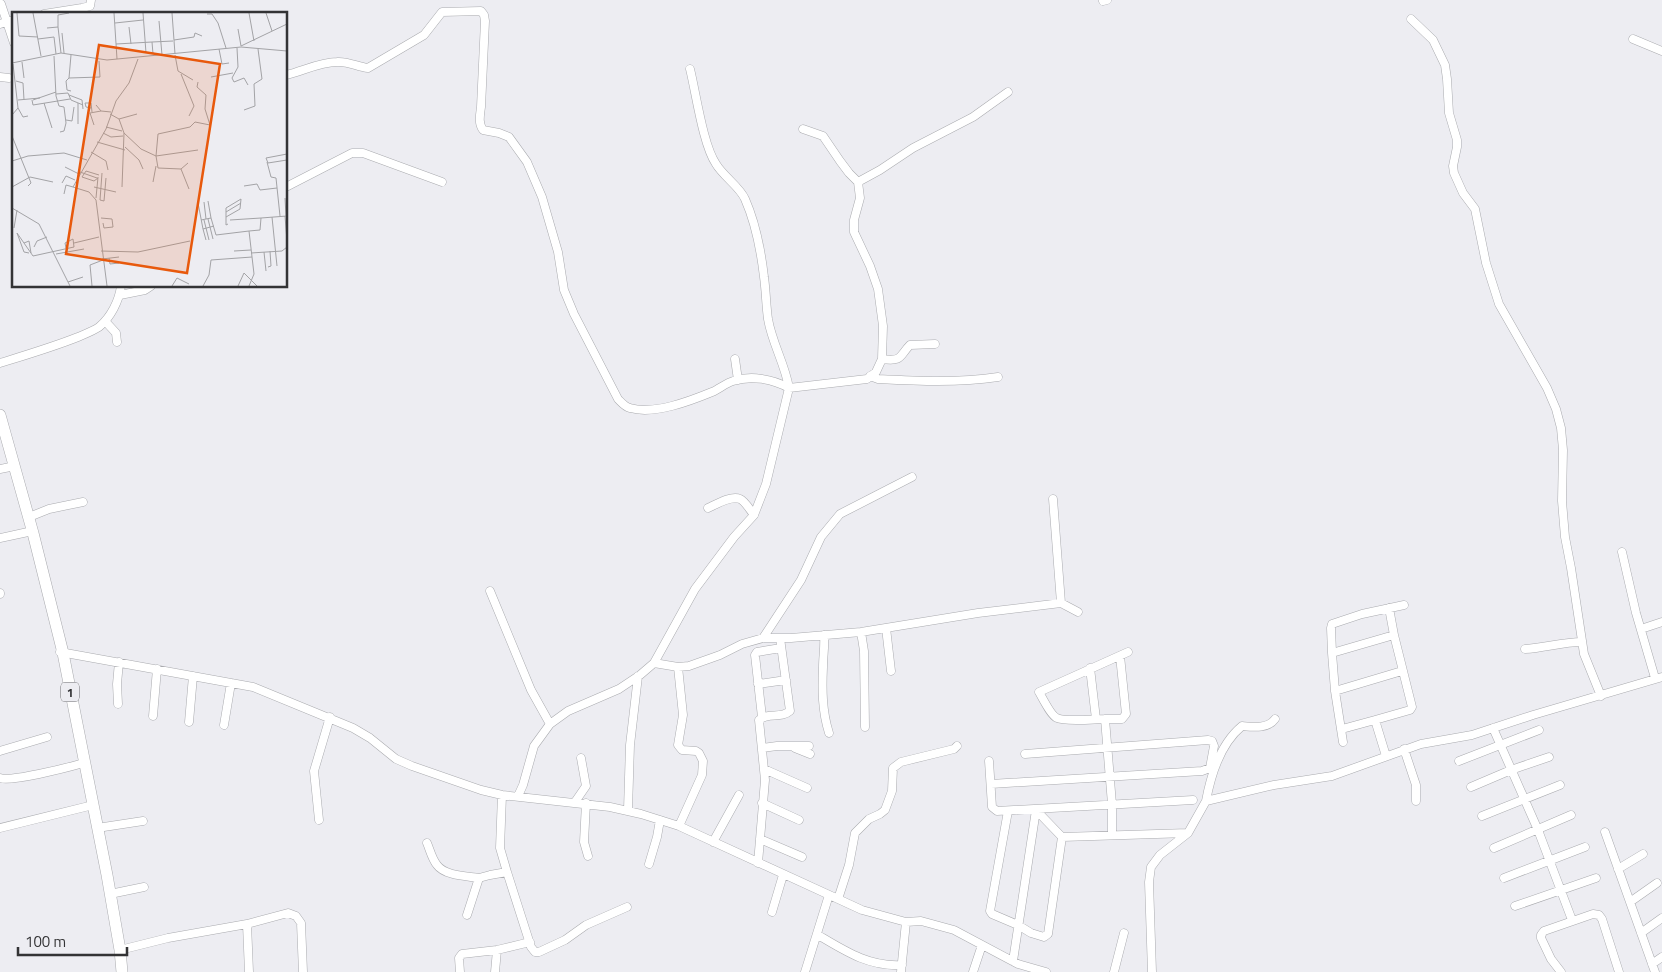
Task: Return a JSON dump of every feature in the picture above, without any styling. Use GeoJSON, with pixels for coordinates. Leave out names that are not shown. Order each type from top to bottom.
{"type":"FeatureCollection","features":[{"type":"Feature","properties":{"kind":"highway","name":"1"},"geometry":{"type":"LineString","coordinates":[[0,415],[29,516],[61,652],[110,894],[122,972]]}},
{"type":"Feature","properties":{"kind":"highway","name":"1"},"geometry":{"type":"LineString","coordinates":[[0,431],[5,468],[28,532],[61,652],[104,887],[117,972]]}},
{"type":"Feature","properties":{"kind":"street"},"geometry":{"type":"LineString","coordinates":[[70,12],[83,11],[91,4],[91,0]]}},
{"type":"Feature","properties":{"kind":"street"},"geometry":{"type":"LineString","coordinates":[[1,4],[12,38]]}},
{"type":"Feature","properties":{"kind":"street"},"geometry":{"type":"LineString","coordinates":[[288,74],[327,62],[338,62],[368,68],[424,35],[442,12],[481,11],[485,21],[479,117],[481,127],[483,130],[509,137],[528,162],[542,196],[555,242],[564,290],[574,314],[618,399],[628,408],[648,411],[684,403],[738,380],[762,378],[781,383],[789,388],[855,381],[867,378],[876,372],[882,359],[883,326],[878,289],[870,266],[854,232],[854,220],[860,198],[858,182],[844,167],[823,136],[803,129]]}},
{"type":"Feature","properties":{"kind":"street"},"geometry":{"type":"LineString","coordinates":[[1411,19],[1433,40],[1445,66],[1448,79],[1449,113],[1457,140],[1453,166],[1454,173],[1463,193],[1475,209],[1486,263],[1499,304],[1547,388],[1556,409],[1563,450],[1562,501],[1565,537],[1586,661],[1601,696]]}},
{"type":"Feature","properties":{"kind":"street"},"geometry":{"type":"LineString","coordinates":[[1632,39],[1662,51]]}},
{"type":"Feature","properties":{"kind":"street"},"geometry":{"type":"LineString","coordinates":[[518,796],[534,746],[550,724],[568,711],[619,689],[654,663],[695,589],[734,537],[754,515],[766,484],[789,388],[786,373],[771,334],[764,276],[753,220],[744,196],[715,163],[706,138],[690,69]]}},
{"type":"Feature","properties":{"kind":"street"},"geometry":{"type":"LineString","coordinates":[[0,77],[9,78]]}},
{"type":"Feature","properties":{"kind":"street"},"geometry":{"type":"LineString","coordinates":[[858,182],[913,148],[973,117],[1008,92]]}},
{"type":"Feature","properties":{"kind":"street"},"geometry":{"type":"LineString","coordinates":[[288,186],[357,152],[442,182]]}},
{"type":"Feature","properties":{"kind":"street"},"geometry":{"type":"LineString","coordinates":[[122,288],[126,294]]}},
{"type":"Feature","properties":{"kind":"street"},"geometry":{"type":"LineString","coordinates":[[0,363],[38,352],[94,330],[105,321],[126,294],[148,288]]}},
{"type":"Feature","properties":{"kind":"street"},"geometry":{"type":"LineString","coordinates":[[105,321],[116,333],[117,342]]}},
{"type":"Feature","properties":{"kind":"street"},"geometry":{"type":"LineString","coordinates":[[882,359],[901,358],[910,345],[935,344]]}},
{"type":"Feature","properties":{"kind":"street"},"geometry":{"type":"LineString","coordinates":[[735,360],[738,380]]}},
{"type":"Feature","properties":{"kind":"street"},"geometry":{"type":"LineString","coordinates":[[870,376],[878,379],[934,382],[970,382],[998,377]]}},
{"type":"Feature","properties":{"kind":"street"},"geometry":{"type":"LineString","coordinates":[[763,638],[801,580],[821,537],[840,514],[912,477]]}},
{"type":"Feature","properties":{"kind":"street"},"geometry":{"type":"LineString","coordinates":[[708,508],[737,498],[754,515]]}},
{"type":"Feature","properties":{"kind":"street"},"geometry":{"type":"LineString","coordinates":[[1053,498],[1061,603]]}},
{"type":"Feature","properties":{"kind":"street"},"geometry":{"type":"LineString","coordinates":[[29,516],[49,508],[83,502]]}},
{"type":"Feature","properties":{"kind":"street"},"geometry":{"type":"LineString","coordinates":[[0,538],[28,532]]}},
{"type":"Feature","properties":{"kind":"street"},"geometry":{"type":"LineString","coordinates":[[1206,801],[1274,785],[1332,776],[1434,740],[1472,735],[1533,714],[1659,678],[1641,629],[1622,552]]}},
{"type":"Feature","properties":{"kind":"street"},"geometry":{"type":"LineString","coordinates":[[490,591],[531,690],[550,724]]}},
{"type":"Feature","properties":{"kind":"street"},"geometry":{"type":"LineString","coordinates":[[654,663],[690,666],[720,655],[742,644],[763,638],[861,632],[978,613],[1061,603],[1078,612]]}},
{"type":"Feature","properties":{"kind":"street"},"geometry":{"type":"LineString","coordinates":[[1343,742],[1335,691],[1332,624],[1362,614],[1404,605]]}},
{"type":"Feature","properties":{"kind":"street"},"geometry":{"type":"LineString","coordinates":[[1342,730],[1410,710],[1412,707],[1402,671],[1389,608]]}},
{"type":"Feature","properties":{"kind":"street"},"geometry":{"type":"LineString","coordinates":[[1641,629],[1662,622]]}},
{"type":"Feature","properties":{"kind":"street"},"geometry":{"type":"LineString","coordinates":[[886,628],[891,671]]}},
{"type":"Feature","properties":{"kind":"street"},"geometry":{"type":"LineString","coordinates":[[861,632],[864,651],[865,727]]}},
{"type":"Feature","properties":{"kind":"street"},"geometry":{"type":"LineString","coordinates":[[824,635],[823,709],[829,733]]}},
{"type":"Feature","properties":{"kind":"street"},"geometry":{"type":"LineString","coordinates":[[1332,653],[1394,635]]}},
{"type":"Feature","properties":{"kind":"street"},"geometry":{"type":"LineString","coordinates":[[762,717],[784,715],[790,711],[780,638]]}},
{"type":"Feature","properties":{"kind":"street"},"geometry":{"type":"LineString","coordinates":[[1525,649],[1568,642],[1582,642]]}},
{"type":"Feature","properties":{"kind":"street"},"geometry":{"type":"LineString","coordinates":[[758,863],[765,780],[759,720],[762,717],[755,655],[757,652],[781,648]]}},
{"type":"Feature","properties":{"kind":"street"},"geometry":{"type":"LineString","coordinates":[[61,652],[253,687],[330,718],[370,738],[404,763],[472,787],[502,795],[575,802],[628,810],[679,826],[862,910],[906,922],[921,921],[954,930],[1012,961],[1022,969],[1046,972]]}},
{"type":"Feature","properties":{"kind":"street"},"geometry":{"type":"LineString","coordinates":[[1120,656],[1126,716],[1122,718],[1057,718],[1039,693],[1040,690],[1128,652]]}},
{"type":"Feature","properties":{"kind":"street"},"geometry":{"type":"LineString","coordinates":[[118,704],[119,662]]}},
{"type":"Feature","properties":{"kind":"street"},"geometry":{"type":"LineString","coordinates":[[678,666],[683,715],[678,745],[682,750],[699,752],[703,765],[702,775],[679,826]]}},
{"type":"Feature","properties":{"kind":"street"},"geometry":{"type":"LineString","coordinates":[[1090,668],[1096,719]]}},
{"type":"Feature","properties":{"kind":"street"},"geometry":{"type":"LineString","coordinates":[[153,716],[157,669]]}},
{"type":"Feature","properties":{"kind":"street"},"geometry":{"type":"LineString","coordinates":[[1335,691],[1402,671]]}},
{"type":"Feature","properties":{"kind":"street"},"geometry":{"type":"LineString","coordinates":[[189,722],[193,676]]}},
{"type":"Feature","properties":{"kind":"street"},"geometry":{"type":"LineString","coordinates":[[628,810],[630,745],[638,676]]}},
{"type":"Feature","properties":{"kind":"street"},"geometry":{"type":"LineString","coordinates":[[758,684],[786,680]]}},
{"type":"Feature","properties":{"kind":"street"},"geometry":{"type":"LineString","coordinates":[[224,725],[230,683]]}},
{"type":"Feature","properties":{"kind":"street"},"geometry":{"type":"LineString","coordinates":[[319,820],[314,771],[330,718]]}},
{"type":"Feature","properties":{"kind":"street"},"geometry":{"type":"LineString","coordinates":[[1105,719],[1112,804],[1112,834]]}},
{"type":"Feature","properties":{"kind":"street"},"geometry":{"type":"LineString","coordinates":[[1152,972],[1149,882],[1151,867],[1160,855],[1188,833],[1206,801],[1211,776],[1230,736],[1242,726],[1268,726],[1275,719]]}},
{"type":"Feature","properties":{"kind":"street"},"geometry":{"type":"LineString","coordinates":[[1375,720],[1386,756]]}},
{"type":"Feature","properties":{"kind":"street"},"geometry":{"type":"LineString","coordinates":[[1493,728],[1538,830],[1572,920]]}},
{"type":"Feature","properties":{"kind":"street"},"geometry":{"type":"LineString","coordinates":[[1459,761],[1539,730]]}},
{"type":"Feature","properties":{"kind":"street"},"geometry":{"type":"LineString","coordinates":[[0,751],[48,737]]}},
{"type":"Feature","properties":{"kind":"street"},"geometry":{"type":"LineString","coordinates":[[991,784],[1205,771],[1211,765],[1214,746],[1212,741],[1208,740],[1025,754]]}},
{"type":"Feature","properties":{"kind":"street"},"geometry":{"type":"LineString","coordinates":[[762,748],[788,745],[810,750]]}},
{"type":"Feature","properties":{"kind":"street"},"geometry":{"type":"LineString","coordinates":[[838,899],[849,865],[855,833],[869,819],[885,810],[892,791],[896,764],[954,749],[957,746]]}},
{"type":"Feature","properties":{"kind":"street"},"geometry":{"type":"LineString","coordinates":[[1404,749],[1415,780],[1416,801]]}},
{"type":"Feature","properties":{"kind":"street"},"geometry":{"type":"LineString","coordinates":[[1471,787],[1511,770],[1549,757]]}},
{"type":"Feature","properties":{"kind":"street"},"geometry":{"type":"LineString","coordinates":[[575,802],[586,786],[581,758]]}},
{"type":"Feature","properties":{"kind":"street"},"geometry":{"type":"LineString","coordinates":[[990,761],[993,809],[997,811],[1193,800]]}},
{"type":"Feature","properties":{"kind":"street"},"geometry":{"type":"LineString","coordinates":[[0,778],[4,780],[16,778],[80,764]]}},
{"type":"Feature","properties":{"kind":"street"},"geometry":{"type":"LineString","coordinates":[[764,769],[807,788]]}},
{"type":"Feature","properties":{"kind":"street"},"geometry":{"type":"LineString","coordinates":[[1482,816],[1560,785]]}},
{"type":"Feature","properties":{"kind":"street"},"geometry":{"type":"LineString","coordinates":[[502,795],[500,848],[530,942],[535,952],[565,940],[586,925],[627,908]]}},
{"type":"Feature","properties":{"kind":"street"},"geometry":{"type":"LineString","coordinates":[[713,842],[739,795]]}},
{"type":"Feature","properties":{"kind":"street"},"geometry":{"type":"LineString","coordinates":[[762,803],[798,820]]}},
{"type":"Feature","properties":{"kind":"street"},"geometry":{"type":"LineString","coordinates":[[586,804],[584,842],[588,856]]}},
{"type":"Feature","properties":{"kind":"street"},"geometry":{"type":"LineString","coordinates":[[0,828],[89,806]]}},
{"type":"Feature","properties":{"kind":"street"},"geometry":{"type":"LineString","coordinates":[[1036,810],[1062,837],[1188,833]]}},
{"type":"Feature","properties":{"kind":"street"},"geometry":{"type":"LineString","coordinates":[[1012,961],[1036,810]]}},
{"type":"Feature","properties":{"kind":"street"},"geometry":{"type":"LineString","coordinates":[[1008,811],[990,911],[992,914],[1042,937],[1048,935],[1062,837]]}},
{"type":"Feature","properties":{"kind":"street"},"geometry":{"type":"LineString","coordinates":[[1494,848],[1571,815]]}},
{"type":"Feature","properties":{"kind":"street"},"geometry":{"type":"LineString","coordinates":[[649,864],[660,820]]}},
{"type":"Feature","properties":{"kind":"street"},"geometry":{"type":"LineString","coordinates":[[97,828],[143,821]]}},
{"type":"Feature","properties":{"kind":"street"},"geometry":{"type":"LineString","coordinates":[[1605,832],[1653,968]]}},
{"type":"Feature","properties":{"kind":"street"},"geometry":{"type":"LineString","coordinates":[[760,840],[802,857]]}},
{"type":"Feature","properties":{"kind":"street"},"geometry":{"type":"LineString","coordinates":[[427,843],[436,865],[447,872],[480,878],[507,872]]}},
{"type":"Feature","properties":{"kind":"street"},"geometry":{"type":"LineString","coordinates":[[1504,878],[1586,847]]}},
{"type":"Feature","properties":{"kind":"street"},"geometry":{"type":"LineString","coordinates":[[1618,869],[1643,854]]}},
{"type":"Feature","properties":{"kind":"street"},"geometry":{"type":"LineString","coordinates":[[772,912],[783,874]]}},
{"type":"Feature","properties":{"kind":"street"},"geometry":{"type":"LineString","coordinates":[[467,915],[480,878]]}},
{"type":"Feature","properties":{"kind":"street"},"geometry":{"type":"LineString","coordinates":[[1515,906],[1596,878]]}},
{"type":"Feature","properties":{"kind":"street"},"geometry":{"type":"LineString","coordinates":[[1630,902],[1657,883]]}},
{"type":"Feature","properties":{"kind":"street"},"geometry":{"type":"LineString","coordinates":[[110,894],[144,887]]}},
{"type":"Feature","properties":{"kind":"street"},"geometry":{"type":"LineString","coordinates":[[805,972],[829,895]]}},
{"type":"Feature","properties":{"kind":"street"},"geometry":{"type":"LineString","coordinates":[[120,950],[168,938],[247,924],[288,913],[296,916],[301,922],[303,972]]}},
{"type":"Feature","properties":{"kind":"street"},"geometry":{"type":"LineString","coordinates":[[1561,972],[1551,959],[1541,935],[1544,931],[1593,914],[1601,917],[1620,972]]}},
{"type":"Feature","properties":{"kind":"street"},"geometry":{"type":"LineString","coordinates":[[1641,933],[1662,918]]}},
{"type":"Feature","properties":{"kind":"street"},"geometry":{"type":"LineString","coordinates":[[818,934],[849,954],[875,964],[901,968],[906,922]]}},
{"type":"Feature","properties":{"kind":"street"},"geometry":{"type":"LineString","coordinates":[[247,924],[249,972]]}},
{"type":"Feature","properties":{"kind":"street"},"geometry":{"type":"LineString","coordinates":[[1114,972],[1124,933]]}},
{"type":"Feature","properties":{"kind":"street"},"geometry":{"type":"LineString","coordinates":[[460,972],[459,958],[462,954],[497,950],[530,942]]}},
{"type":"Feature","properties":{"kind":"street"},"geometry":{"type":"LineString","coordinates":[[973,972],[982,945]]}},
{"type":"Feature","properties":{"kind":"street"},"geometry":{"type":"LineString","coordinates":[[495,972],[497,950]]}},
{"type":"Feature","properties":{"kind":"street"},"geometry":{"type":"LineString","coordinates":[[1653,968],[1662,957]]}}]}
